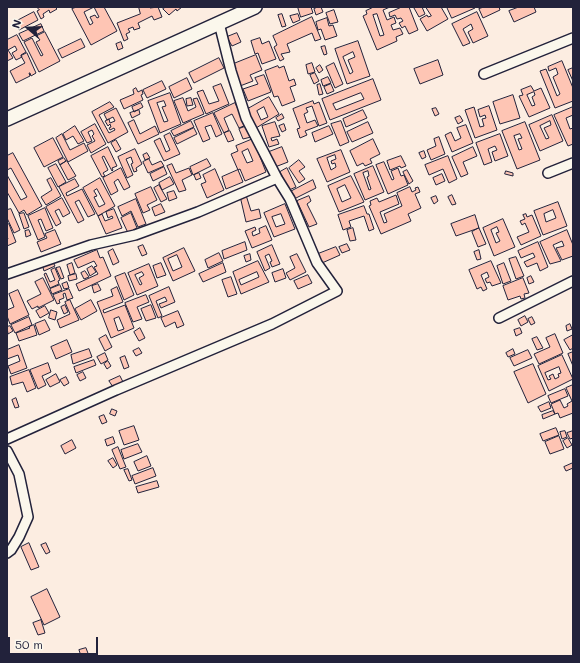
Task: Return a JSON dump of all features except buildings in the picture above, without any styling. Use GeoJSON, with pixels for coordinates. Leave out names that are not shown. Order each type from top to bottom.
{"type":"FeatureCollection","features":[{"type":"Feature","properties":{"kind":"street"},"geometry":{"type":"LineString","coordinates":[[7,119],[255,7]]}},
{"type":"Feature","properties":{"kind":"street"},"geometry":{"type":"LineString","coordinates":[[7,439],[116,390],[272,324],[337,291],[317,263],[290,199],[277,178],[246,118],[231,71],[219,23]]}},
{"type":"Feature","properties":{"kind":"street"},"geometry":{"type":"LineString","coordinates":[[484,74],[573,38]]}},
{"type":"Feature","properties":{"kind":"street"},"geometry":{"type":"LineString","coordinates":[[548,173],[573,162]]}},
{"type":"Feature","properties":{"kind":"street"},"geometry":{"type":"LineString","coordinates":[[7,274],[91,245],[135,234],[198,212],[277,178]]}},
{"type":"Feature","properties":{"kind":"street"},"geometry":{"type":"LineString","coordinates":[[499,318],[573,281]]}},
{"type":"Feature","properties":{"kind":"street"},"geometry":{"type":"LineString","coordinates":[[7,451],[19,474],[28,517],[15,544],[11,550],[7,552]]}}]}
